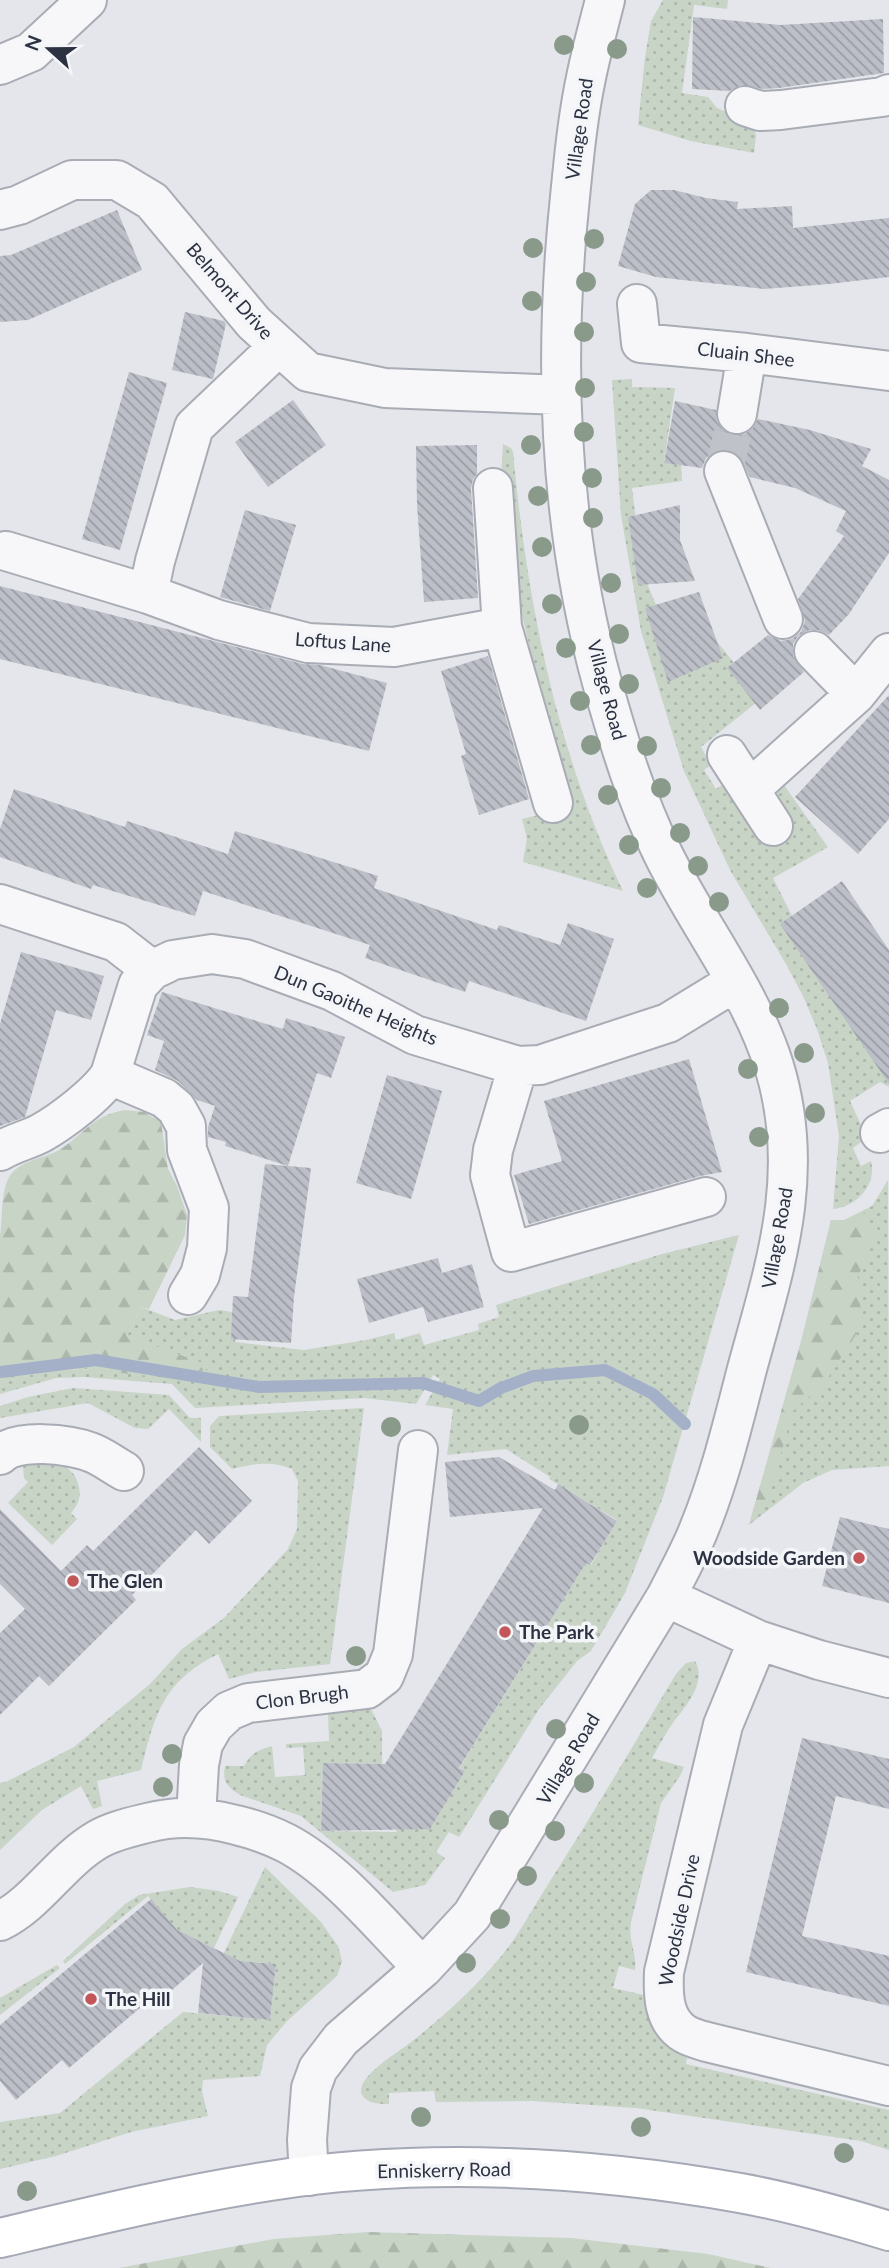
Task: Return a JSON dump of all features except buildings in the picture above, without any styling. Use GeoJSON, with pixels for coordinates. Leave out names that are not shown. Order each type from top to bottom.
{"type":"FeatureCollection","features":[{"type":"Feature","properties":{"kind":"main road","name":"Enniskerry Road"},"geometry":{"type":"LineString","coordinates":[[0,2238],[117,2210],[270,2181],[407,2168],[514,2169],[647,2178],[742,2193],[828,2213],[889,2231]]}},
{"type":"Feature","properties":{"kind":"street"},"geometry":{"type":"LineString","coordinates":[[0,65],[31,52],[87,0]]}},
{"type":"Feature","properties":{"kind":"street","name":"Village Road"},"geometry":{"type":"LineString","coordinates":[[309,2176],[307,2140],[311,2088],[318,2069],[341,2039],[423,1968],[472,1915],[666,1597],[699,1529],[727,1444],[773,1275],[786,1209],[789,1164],[787,1129],[774,1066],[752,1014],[698,918],[640,803],[603,685],[576,555],[564,445],[561,290],[574,157],[586,75],[605,0]]}},
{"type":"Feature","properties":{"kind":"street"},"geometry":{"type":"LineString","coordinates":[[745,106],[760,110],[781,110],[889,94]]}},
{"type":"Feature","properties":{"kind":"street","name":"Belmont Drive"},"geometry":{"type":"LineString","coordinates":[[0,210],[19,205],[72,180],[117,180],[152,201],[254,323],[309,372],[385,388],[562,395]]}},
{"type":"Feature","properties":{"kind":"street","name":"Cluain Shee"},"geometry":{"type":"LineString","coordinates":[[637,304],[641,342],[889,371]]}},
{"type":"Feature","properties":{"kind":"street"},"geometry":{"type":"LineString","coordinates":[[148,594],[194,427],[279,346]]}},
{"type":"Feature","properties":{"kind":"street"},"geometry":{"type":"LineString","coordinates":[[737,414],[747,353]]}},
{"type":"Feature","properties":{"kind":"street"},"geometry":{"type":"LineString","coordinates":[[724,471],[783,619]]}},
{"type":"Feature","properties":{"kind":"street"},"geometry":{"type":"LineString","coordinates":[[493,488],[502,627],[553,803]]}},
{"type":"Feature","properties":{"kind":"street","name":"Loftus Lane"},"geometry":{"type":"LineString","coordinates":[[6,551],[148,594],[219,620],[308,643],[394,647],[502,627]]}},
{"type":"Feature","properties":{"kind":"street"},"geometry":{"type":"LineString","coordinates":[[814,651],[856,694]]}},
{"type":"Feature","properties":{"kind":"street"},"geometry":{"type":"LineString","coordinates":[[750,789],[819,745],[889,653]]}},
{"type":"Feature","properties":{"kind":"street"},"geometry":{"type":"LineString","coordinates":[[727,755],[773,826]]}},
{"type":"Feature","properties":{"kind":"street"},"geometry":{"type":"LineString","coordinates":[[0,904],[116,942],[152,970],[138,985],[110,1075],[103,1087],[41,1133],[0,1151]]}},
{"type":"Feature","properties":{"kind":"street","name":"Dun Gaoithe Heights"},"geometry":{"type":"LineString","coordinates":[[152,970],[173,960],[212,954],[245,960],[332,991],[415,1035],[518,1066],[540,1065],[668,1023],[735,982]]}},
{"type":"Feature","properties":{"kind":"street"},"geometry":{"type":"LineString","coordinates":[[518,1066],[493,1150],[491,1175],[511,1252],[706,1197]]}},
{"type":"Feature","properties":{"kind":"street"},"geometry":{"type":"LineString","coordinates":[[110,1075],[164,1098],[176,1108],[186,1126],[187,1150],[209,1208],[206,1248],[200,1275],[188,1295]]}},
{"type":"Feature","properties":{"kind":"street"},"geometry":{"type":"LineString","coordinates":[[0,1455],[6,1449],[38,1443],[90,1451],[124,1471]]}},
{"type":"Feature","properties":{"kind":"street","name":"Clon Brugh"},"geometry":{"type":"LineString","coordinates":[[196,1817],[203,1744],[214,1725],[229,1711],[248,1703],[367,1689],[384,1676],[393,1654],[418,1450]]}},
{"type":"Feature","properties":{"kind":"street"},"geometry":{"type":"LineString","coordinates":[[666,1597],[758,1640],[819,1660],[889,1678]]}},
{"type":"Feature","properties":{"kind":"street","name":"Woodside Drive"},"geometry":{"type":"LineString","coordinates":[[758,1640],[723,1725],[664,1972],[663,1996],[669,2017],[684,2034],[707,2042],[889,2086]]}},
{"type":"Feature","properties":{"kind":"street"},"geometry":{"type":"LineString","coordinates":[[0,1921],[17,1911],[68,1860],[99,1839],[164,1818],[196,1817],[256,1830],[287,1843],[342,1886],[423,1968]]}},
{"type":"Feature","properties":{"kind":"green space"},"geometry":{"type":"Polygon","coordinates":[[[663,0],[728,0],[727,9],[694,5],[682,93],[708,97],[717,108],[753,124],[756,136],[754,153],[691,141],[638,125],[651,21],[663,0]]]}},
{"type":"Feature","properties":{"kind":"green space"},"geometry":{"type":"Polygon","coordinates":[[[632,379],[632,387],[675,388],[664,462],[681,465],[682,481],[632,488],[642,571],[675,651],[701,652],[719,644],[762,698],[701,747],[711,765],[704,770],[716,789],[724,784],[753,832],[772,813],[775,792],[781,781],[828,847],[773,878],[816,964],[889,1062],[889,1087],[880,1082],[850,1101],[867,1138],[853,1148],[861,1166],[871,1161],[868,1187],[857,1200],[833,1209],[839,1136],[828,1063],[817,1029],[786,964],[730,870],[684,771],[641,631],[621,515],[612,380],[632,379]]]}},
{"type":"Feature","properties":{"kind":"green space"},"geometry":{"type":"Polygon","coordinates":[[[503,444],[513,452],[527,565],[548,677],[580,786],[623,891],[523,862],[527,838],[522,819],[562,809],[539,686],[522,615],[511,541],[499,514],[503,444]]]}},
{"type":"Feature","properties":{"kind":"green space"},"geometry":{"type":"Polygon","coordinates":[[[125,1110],[144,1112],[161,1122],[168,1169],[187,1215],[185,1235],[149,1309],[141,1307],[127,1336],[214,1367],[176,1379],[86,1369],[50,1370],[0,1383],[0,1236],[8,1179],[17,1168],[61,1149],[97,1120],[125,1110]]]}},
{"type":"Feature","properties":{"kind":"green space"},"geometry":{"type":"Polygon","coordinates":[[[888,1180],[889,1466],[832,1470],[803,1483],[749,1525],[802,1338],[831,1220],[844,1220],[872,1206],[888,1180]]]}},
{"type":"Feature","properties":{"kind":"green space"},"geometry":{"type":"Polygon","coordinates":[[[867,1213],[876,1237],[858,1276],[862,1325],[824,1384],[793,1411],[768,1500],[749,1525],[802,1338],[831,1220],[844,1220],[867,1213]]]}},
{"type":"Feature","properties":{"kind":"green space"},"geometry":{"type":"Polygon","coordinates":[[[739,1235],[663,1497],[625,1593],[591,1651],[577,1661],[539,1709],[459,1837],[449,1832],[436,1852],[445,1858],[425,1885],[393,1892],[301,1816],[236,1792],[225,1780],[225,1766],[244,1766],[255,1753],[272,1746],[275,1777],[305,1775],[303,1747],[286,1748],[286,1744],[329,1741],[328,1712],[370,1707],[382,1731],[382,1764],[323,1763],[321,1831],[396,1832],[397,1829],[430,1829],[465,1771],[460,1768],[462,1764],[586,1563],[591,1565],[617,1520],[549,1479],[550,1477],[506,1449],[447,1455],[453,1409],[425,1405],[440,1379],[433,1375],[416,1404],[364,1398],[195,1408],[172,1384],[84,1377],[56,1378],[0,1394],[0,1383],[50,1370],[212,1367],[127,1336],[141,1307],[175,1320],[219,1310],[239,1313],[235,1342],[304,1350],[394,1333],[396,1340],[420,1333],[424,1345],[479,1330],[478,1324],[499,1317],[496,1305],[662,1254],[739,1235]]]}},
{"type":"Feature","properties":{"kind":"green space"},"geometry":{"type":"Polygon","coordinates":[[[73,1388],[169,1395],[190,1418],[201,1418],[201,1442],[169,1409],[148,1429],[135,1428],[88,1403],[0,1418],[0,1406],[73,1388]]]}},
{"type":"Feature","properties":{"kind":"green space"},"geometry":{"type":"Polygon","coordinates":[[[364,1408],[330,1664],[256,1672],[229,1679],[218,1654],[184,1676],[164,1702],[151,1733],[141,1770],[97,1781],[102,1806],[93,1809],[81,1786],[42,1810],[0,1850],[0,1783],[74,1747],[150,1684],[182,1649],[224,1618],[288,1549],[297,1529],[298,1481],[292,1469],[255,1464],[232,1469],[210,1447],[210,1426],[219,1416],[364,1408]]]}},
{"type":"Feature","properties":{"kind":"green space"},"geometry":{"type":"Polygon","coordinates":[[[22,1455],[65,1466],[76,1478],[79,1487],[79,1498],[71,1513],[77,1519],[52,1545],[8,1503],[28,1482],[24,1478],[22,1455]]]}},
{"type":"Feature","properties":{"kind":"green space"},"geometry":{"type":"Polygon","coordinates":[[[695,1661],[699,1677],[694,1692],[652,1758],[684,1767],[661,1803],[631,1922],[635,1970],[619,1966],[613,1988],[644,1995],[651,2024],[663,2040],[687,2058],[686,2064],[889,2110],[889,2150],[861,2141],[636,2108],[532,2101],[436,2102],[434,2091],[389,2093],[389,2104],[374,2103],[364,2098],[361,2089],[369,2075],[450,2010],[509,1946],[676,1674],[686,1663],[695,1661]]]}},
{"type":"Feature","properties":{"kind":"green space"},"geometry":{"type":"Polygon","coordinates":[[[265,1867],[321,1922],[338,1946],[342,1961],[337,1976],[287,2021],[267,2045],[260,2076],[203,2080],[202,2091],[208,2116],[131,2132],[56,2156],[0,2169],[0,2122],[60,2113],[183,2012],[270,2020],[276,1964],[221,1959],[265,1867]]]}},
{"type":"Feature","properties":{"kind":"green space"},"geometry":{"type":"Polygon","coordinates":[[[190,1887],[238,1897],[214,1948],[195,1939],[191,1948],[148,1896],[65,1964],[63,1961],[125,1904],[139,1895],[190,1887]]]}},
{"type":"Feature","properties":{"kind":"green space"},"geometry":{"type":"Polygon","coordinates":[[[57,1965],[60,1968],[0,2015],[0,1998],[57,1965]]]}},
{"type":"Feature","properties":{"kind":"green space"},"geometry":{"type":"Polygon","coordinates":[[[368,2232],[571,2238],[708,2254],[771,2268],[119,2268],[274,2239],[368,2232]]]}},
{"type":"Feature","properties":{"kind":"waterway"},"geometry":{"type":"LineString","coordinates":[[0,1372],[96,1360],[259,1387],[423,1383],[479,1401],[501,1388],[533,1376],[605,1370],[653,1394],[685,1424]]}},
{"type":"Feature","properties":{"kind":"tunnel"},"geometry":{"type":"LineString","coordinates":[[724,471],[737,414]]}},
{"type":"Feature","properties":{"kind":"place","name":"Woodside Garden"},"geometry":{"type":"Point","coordinates":[859,1558]}},
{"type":"Feature","properties":{"kind":"place","name":"The Glen"},"geometry":{"type":"Point","coordinates":[73,1581]}},
{"type":"Feature","properties":{"kind":"place","name":"The Park"},"geometry":{"type":"Point","coordinates":[505,1632]}},
{"type":"Feature","properties":{"kind":"place","name":"The Hill"},"geometry":{"type":"Point","coordinates":[91,1999]}}]}
